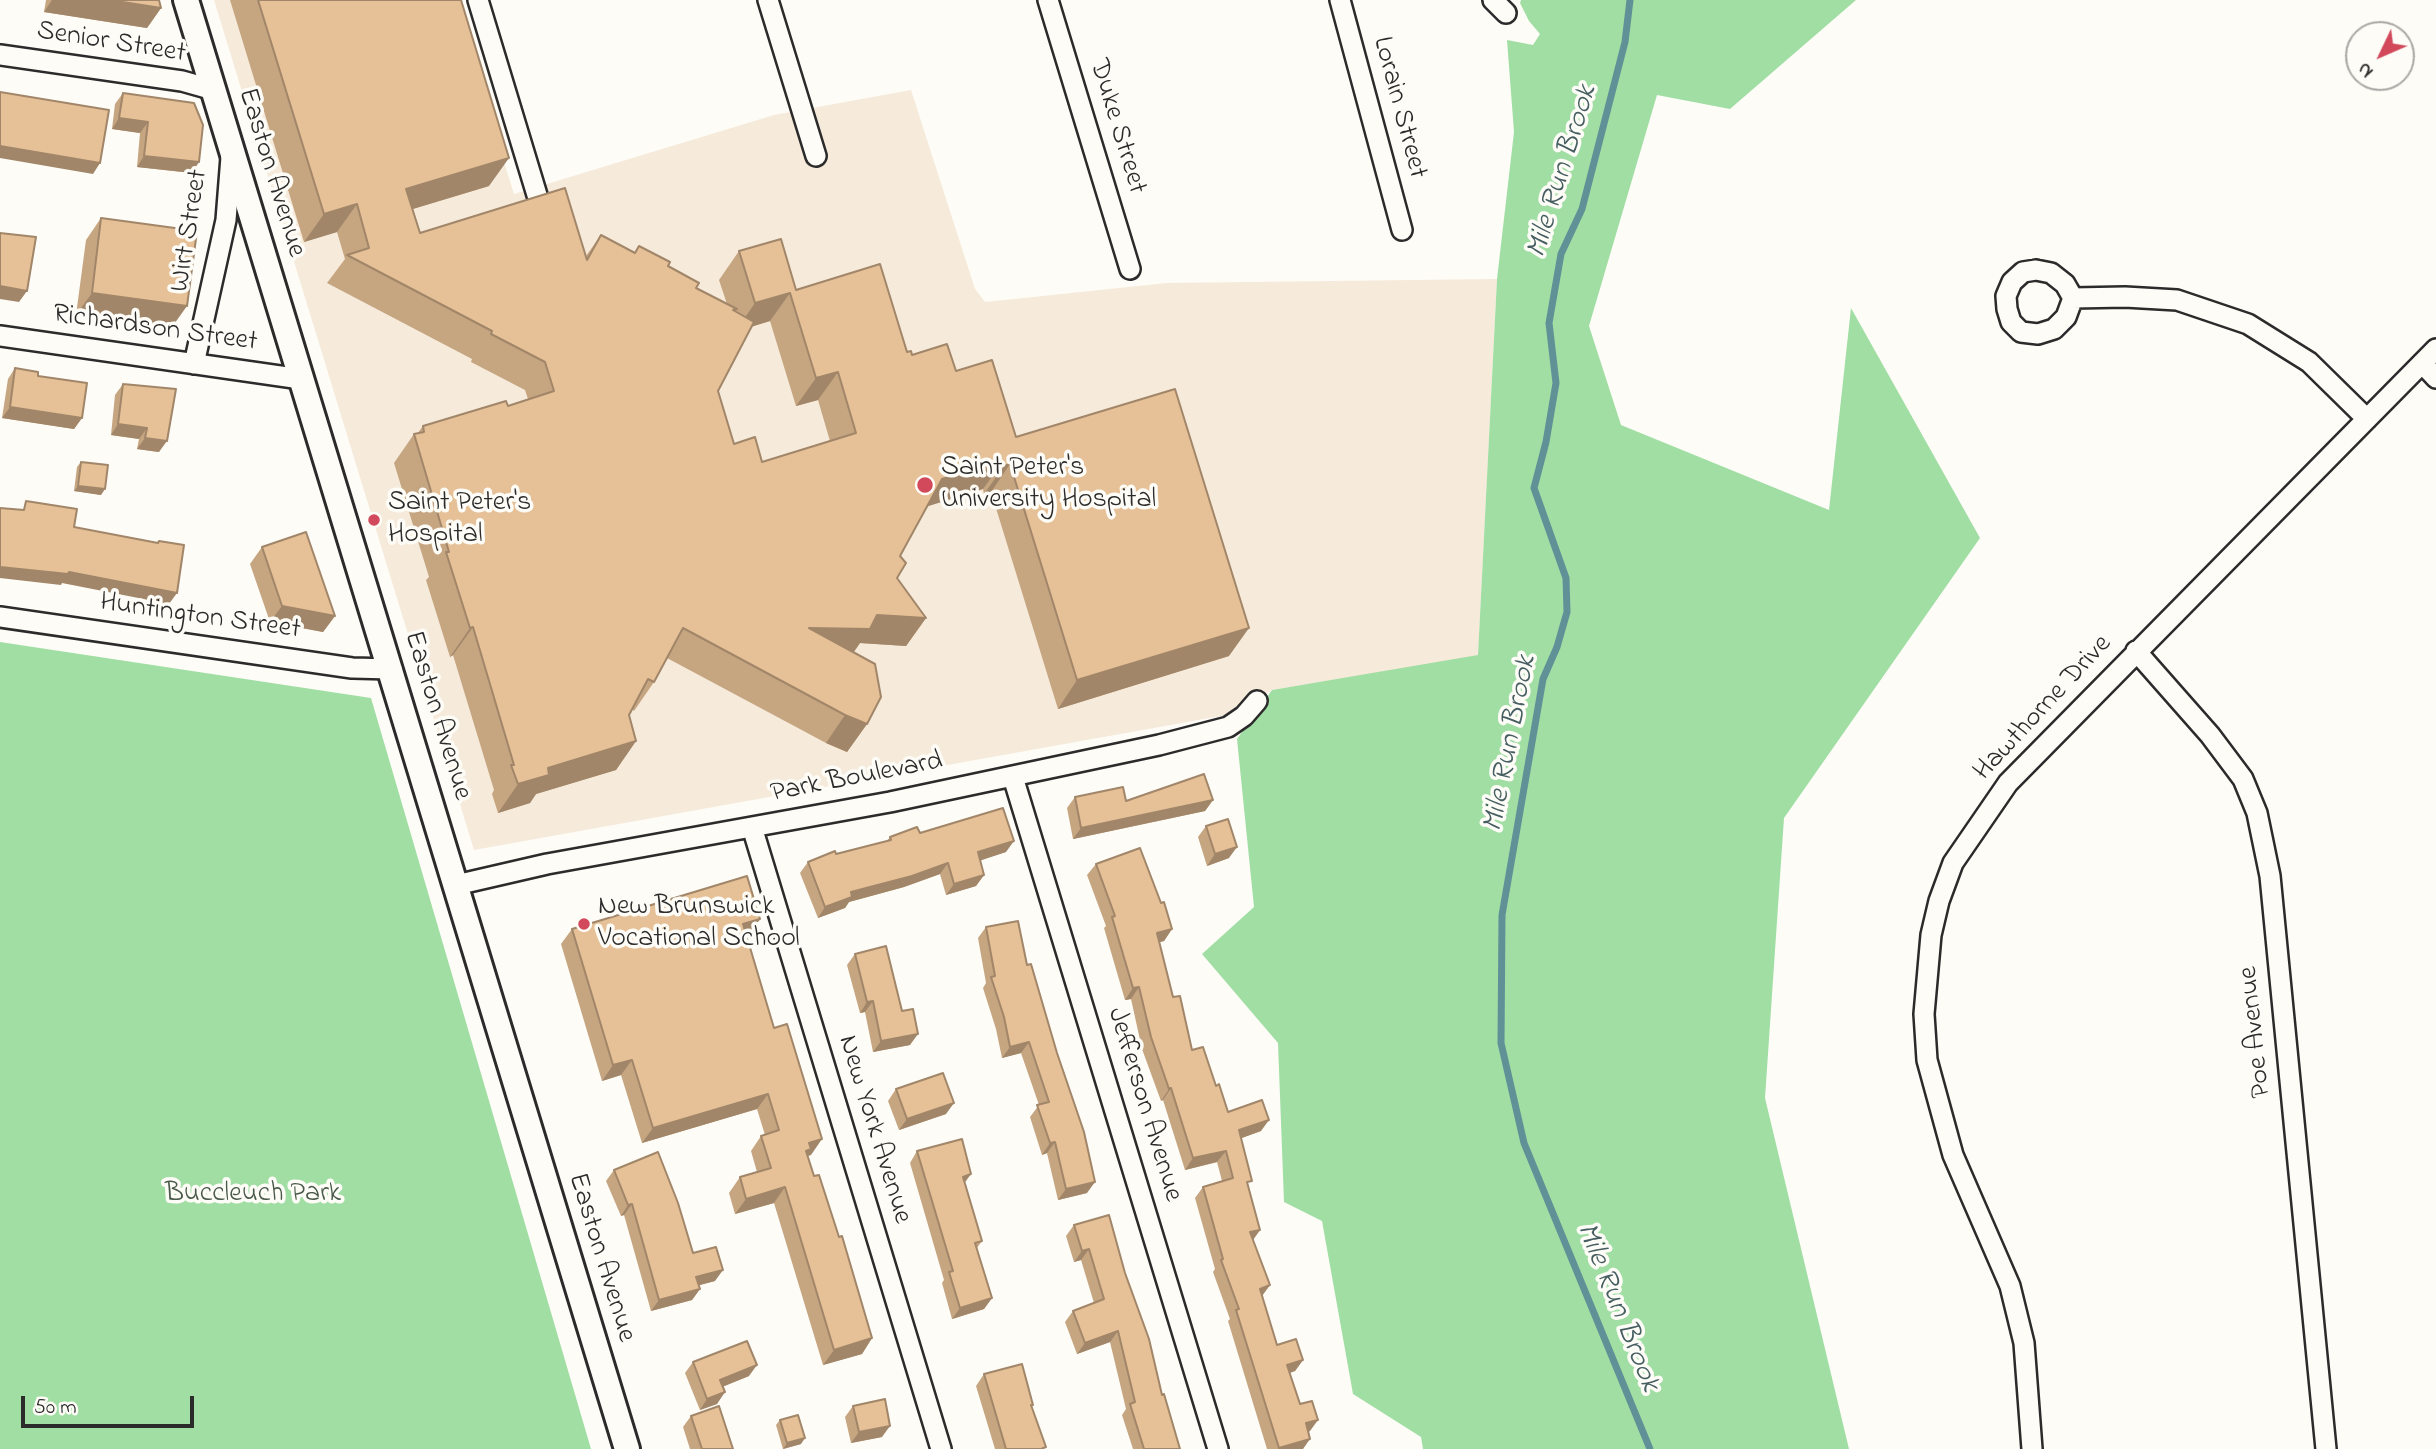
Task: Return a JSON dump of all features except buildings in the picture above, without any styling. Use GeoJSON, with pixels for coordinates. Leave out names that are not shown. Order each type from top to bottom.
{"type":"FeatureCollection","features":[{"type":"Feature","properties":{"kind":"street","name":"Easton Avenue"},"geometry":{"type":"LineString","coordinates":[[187,0],[627,1449]]}},
{"type":"Feature","properties":{"kind":"street"},"geometry":{"type":"LineString","coordinates":[[478,0],[537,195]]}},
{"type":"Feature","properties":{"kind":"street"},"geometry":{"type":"LineString","coordinates":[[768,0],[816,156]]}},
{"type":"Feature","properties":{"kind":"street","name":"Duke Street"},"geometry":{"type":"LineString","coordinates":[[1048,0],[1130,269]]}},
{"type":"Feature","properties":{"kind":"street","name":"Lorain Street"},"geometry":{"type":"LineString","coordinates":[[1340,0],[1402,230]]}},
{"type":"Feature","properties":{"kind":"street","name":"Senior Street"},"geometry":{"type":"LineString","coordinates":[[0,55],[182,81],[214,90]]}},
{"type":"Feature","properties":{"kind":"street","name":"Wirt Street"},"geometry":{"type":"LineString","coordinates":[[194,364],[226,220],[232,149]]}},
{"type":"Feature","properties":{"kind":"street"},"geometry":{"type":"LineString","coordinates":[[2073,298],[2177,300],[2248,324],[2309,362],[2367,419]]}},
{"type":"Feature","properties":{"kind":"street","name":"Richardson Street"},"geometry":{"type":"LineString","coordinates":[[0,336],[302,379]]}},
{"type":"Feature","properties":{"kind":"street","name":"Hawthorne Drive"},"geometry":{"type":"LineString","coordinates":[[2032,1449],[2024,1343],[2010,1286],[1953,1155],[1927,1060],[1924,1013],[1931,935],[1939,901],[1953,863],[2008,783],[2436,349]]}},
{"type":"Feature","properties":{"kind":"street"},"geometry":{"type":"LineString","coordinates":[[2422,363],[2436,379]]}},
{"type":"Feature","properties":{"kind":"street","name":"Huntington Street"},"geometry":{"type":"LineString","coordinates":[[0,617],[352,668],[391,669]]}},
{"type":"Feature","properties":{"kind":"street","name":"Poe Avenue"},"geometry":{"type":"LineString","coordinates":[[2136,651],[2210,735],[2243,779],[2257,813],[2270,877],[2326,1449]]}},
{"type":"Feature","properties":{"kind":"street","name":"Park Boulevard"},"geometry":{"type":"LineString","coordinates":[[456,885],[547,864],[1013,777],[1159,745],[1228,727],[1244,716],[1257,701]]}},
{"type":"Feature","properties":{"kind":"street","name":"Jefferson Avenue"},"geometry":{"type":"LineString","coordinates":[[1013,777],[1219,1449]]}},
{"type":"Feature","properties":{"kind":"street","name":"New York Avenue"},"geometry":{"type":"LineString","coordinates":[[752,827],[941,1449]]}},
{"type":"Feature","properties":{"kind":"shaded area","name":"Saint Peter's University Hospital"},"geometry":{"type":"Polygon","coordinates":[[[214,0],[453,0],[514,194],[774,115],[911,90],[975,289],[985,302],[1167,283],[1497,279],[1478,656],[1272,690],[1226,715],[474,850],[214,0]]]}},
{"type":"Feature","properties":{"kind":"green space"},"geometry":{"type":"Polygon","coordinates":[[[1521,0],[1856,0],[1730,109],[1657,95],[1589,326],[1621,425],[1829,510],[1851,308],[1980,538],[1784,818],[1765,1098],[1849,1449],[1423,1449],[1421,1437],[1353,1394],[1322,1221],[1284,1202],[1278,1043],[1202,954],[1254,907],[1237,739],[1272,690],[1478,655],[1497,279],[1514,132],[1507,40],[1533,45],[1540,34],[1529,21],[1521,0]]]}},
{"type":"Feature","properties":{"kind":"green space","name":"Buccleuch Park"},"geometry":{"type":"Polygon","coordinates":[[[0,642],[371,698],[591,1449],[0,1449],[0,642]]]}},
{"type":"Feature","properties":{"kind":"waterway","name":"Mile Run Brook"},"geometry":{"type":"LineString","coordinates":[[1630,0],[1625,42],[1582,209],[1561,254],[1549,323],[1556,383],[1546,442],[1534,488],[1566,578],[1567,612],[1557,647],[1543,679],[1502,915],[1501,1043],[1524,1143],[1650,1449]]}},
{"type":"Feature","properties":{"kind":"place","name":"Saint Peter's University Hospital"},"geometry":{"type":"Point","coordinates":[925,485]}},
{"type":"Feature","properties":{"kind":"place","name":"Saint Peter's Hospital"},"geometry":{"type":"Point","coordinates":[374,520]}},
{"type":"Feature","properties":{"kind":"place","name":"New Brunswick Vocational School"},"geometry":{"type":"Point","coordinates":[584,924]}}]}
